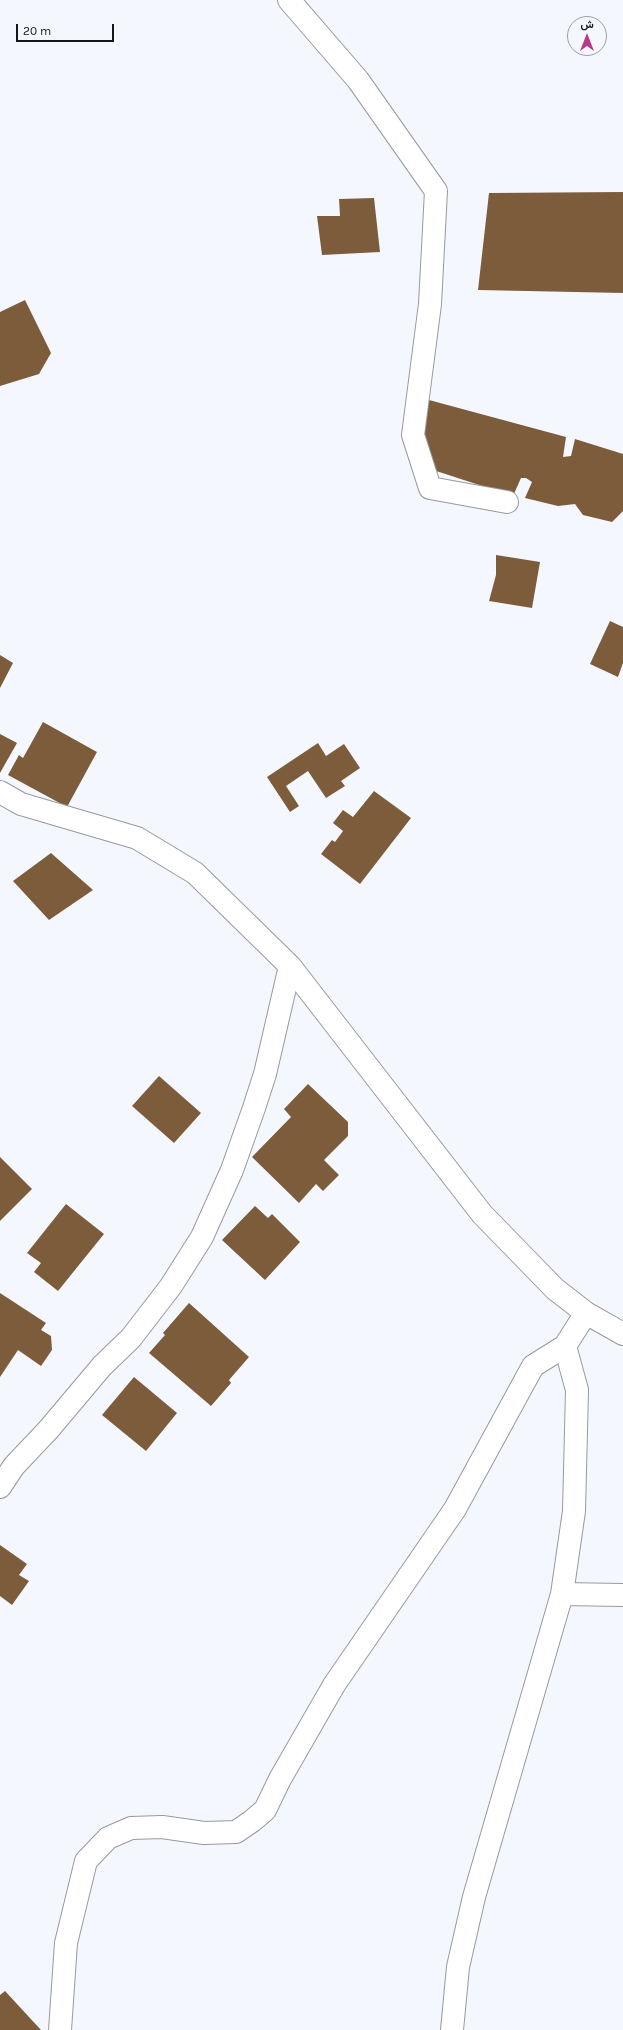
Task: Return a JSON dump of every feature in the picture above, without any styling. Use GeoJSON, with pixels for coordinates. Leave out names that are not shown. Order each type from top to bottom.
{"type":"FeatureCollection","features":[{"type":"Feature","properties":{"kind":"street"},"geometry":{"type":"LineString","coordinates":[[289,0],[358,80],[436,191],[430,304],[413,435],[430,488],[507,502]]}},
{"type":"Feature","properties":{"kind":"street"},"geometry":{"type":"LineString","coordinates":[[0,792],[21,804],[137,838],[195,873],[290,966],[482,1214],[555,1289],[586,1313],[623,1334]]}},
{"type":"Feature","properties":{"kind":"street"},"geometry":{"type":"LineString","coordinates":[[0,1487],[14,1466],[49,1429],[102,1366],[131,1338],[171,1286],[202,1238],[232,1170],[265,1074],[290,966]]}},
{"type":"Feature","properties":{"kind":"street"},"geometry":{"type":"LineString","coordinates":[[60,2030],[66,1943],[86,1861],[108,1838],[131,1828],[162,1827],[204,1833],[236,1832],[265,1810],[280,1779],[334,1685],[455,1509],[532,1366],[565,1346],[586,1313]]}},
{"type":"Feature","properties":{"kind":"street"},"geometry":{"type":"LineString","coordinates":[[452,2030],[458,1967],[474,1897],[562,1594],[574,1510],[577,1390],[565,1346]]}},
{"type":"Feature","properties":{"kind":"street"},"geometry":{"type":"LineString","coordinates":[[562,1594],[623,1595]]}},
{"type":"Feature","properties":{"kind":"building"},"geometry":{"type":"Polygon","coordinates":[[[623,192],[623,293],[478,290],[489,193],[623,192]]]}},
{"type":"Feature","properties":{"kind":"building"},"geometry":{"type":"Polygon","coordinates":[[[374,198],[380,252],[322,255],[317,216],[340,216],[339,199],[374,198]]]}},
{"type":"Feature","properties":{"kind":"building"},"geometry":{"type":"Polygon","coordinates":[[[25,300],[51,353],[39,374],[0,386],[0,312],[25,300]]]}},
{"type":"Feature","properties":{"kind":"building"},"geometry":{"type":"Polygon","coordinates":[[[429,400],[566,437],[563,457],[571,456],[575,439],[623,454],[623,511],[612,522],[583,515],[575,504],[558,506],[525,498],[532,482],[526,478],[521,478],[513,496],[427,468],[417,436],[429,400]]]}},
{"type":"Feature","properties":{"kind":"building"},"geometry":{"type":"Polygon","coordinates":[[[496,555],[540,562],[532,608],[489,601],[496,575],[496,555]]]}},
{"type":"Feature","properties":{"kind":"building"},"geometry":{"type":"Polygon","coordinates":[[[610,621],[623,627],[623,663],[618,677],[590,664],[610,621]]]}},
{"type":"Feature","properties":{"kind":"building"},"geometry":{"type":"Polygon","coordinates":[[[0,655],[13,663],[0,688],[0,655]]]}},
{"type":"Feature","properties":{"kind":"building"},"geometry":{"type":"Polygon","coordinates":[[[43,722],[97,752],[67,807],[8,775],[19,755],[23,758],[43,722]]]}},
{"type":"Feature","properties":{"kind":"building"},"geometry":{"type":"Polygon","coordinates":[[[0,734],[17,743],[0,773],[0,734]]]}},
{"type":"Feature","properties":{"kind":"building"},"geometry":{"type":"Polygon","coordinates":[[[318,743],[326,756],[344,744],[360,768],[341,781],[345,786],[326,798],[308,771],[286,786],[299,806],[290,812],[267,777],[318,743]]]}},
{"type":"Feature","properties":{"kind":"building"},"geometry":{"type":"Polygon","coordinates":[[[374,791],[411,818],[360,884],[321,854],[332,840],[335,842],[343,831],[333,823],[343,810],[353,817],[374,791]]]}},
{"type":"Feature","properties":{"kind":"building"},"geometry":{"type":"Polygon","coordinates":[[[51,853],[93,890],[49,920],[13,881],[51,853]]]}},
{"type":"Feature","properties":{"kind":"building"},"geometry":{"type":"Polygon","coordinates":[[[159,1076],[201,1113],[174,1143],[132,1106],[159,1076]]]}},
{"type":"Feature","properties":{"kind":"building"},"geometry":{"type":"Polygon","coordinates":[[[308,1084],[348,1122],[348,1136],[324,1160],[339,1175],[323,1191],[316,1184],[299,1203],[252,1157],[291,1117],[284,1109],[308,1084]]]}},
{"type":"Feature","properties":{"kind":"building"},"geometry":{"type":"Polygon","coordinates":[[[0,1157],[32,1189],[0,1221],[0,1157]]]}},
{"type":"Feature","properties":{"kind":"building"},"geometry":{"type":"Polygon","coordinates":[[[66,1204],[104,1234],[58,1291],[34,1272],[41,1263],[27,1253],[66,1204]]]}},
{"type":"Feature","properties":{"kind":"building"},"geometry":{"type":"Polygon","coordinates":[[[255,1206],[268,1218],[272,1214],[300,1242],[265,1280],[222,1240],[255,1206]]]}},
{"type":"Feature","properties":{"kind":"building"},"geometry":{"type":"Polygon","coordinates":[[[0,1293],[46,1323],[41,1330],[51,1336],[52,1350],[41,1366],[18,1350],[0,1377],[0,1293]]]}},
{"type":"Feature","properties":{"kind":"building"},"geometry":{"type":"Polygon","coordinates":[[[189,1303],[249,1357],[229,1380],[231,1383],[211,1406],[149,1353],[165,1335],[163,1333],[189,1303]]]}},
{"type":"Feature","properties":{"kind":"building"},"geometry":{"type":"Polygon","coordinates":[[[134,1377],[177,1413],[146,1451],[102,1415],[134,1377]]]}},
{"type":"Feature","properties":{"kind":"building"},"geometry":{"type":"Polygon","coordinates":[[[0,1545],[27,1564],[19,1575],[29,1581],[12,1605],[0,1596],[0,1545]]]}},
{"type":"Feature","properties":{"kind":"building"},"geometry":{"type":"Polygon","coordinates":[[[5,1991],[41,2030],[0,2030],[0,1995],[5,1991]]]}}]}
